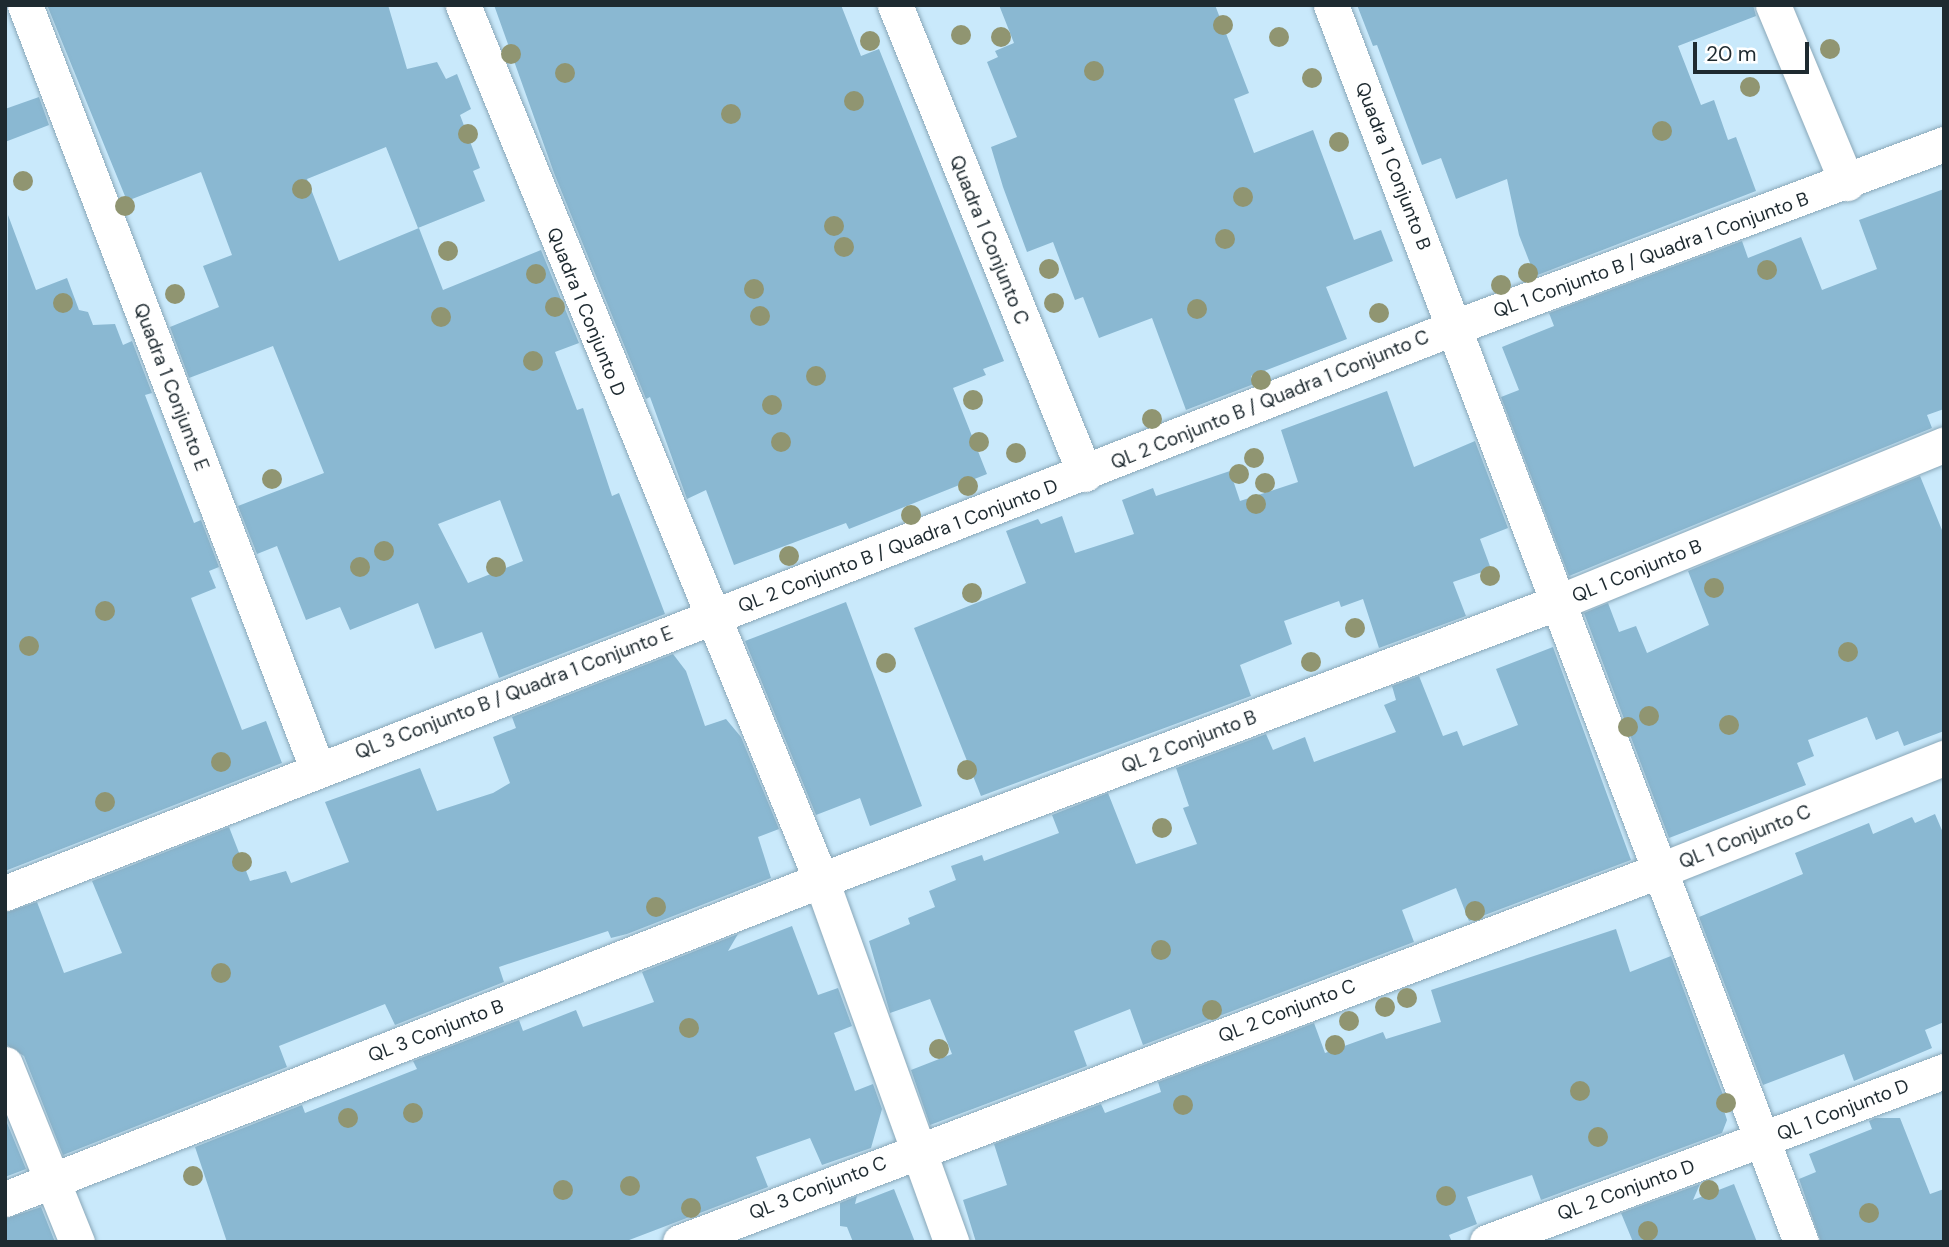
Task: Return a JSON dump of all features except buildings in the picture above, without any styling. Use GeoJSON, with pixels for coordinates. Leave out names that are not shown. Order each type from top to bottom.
{"type":"FeatureCollection","features":[{"type":"Feature","properties":{"kind":"street","name":"Quadra 1 Conjunto E"},"geometry":{"type":"LineString","coordinates":[[25,5],[317,768]]}},
{"type":"Feature","properties":{"kind":"street","name":"Quadra 1 Conjunto D"},"geometry":{"type":"LineString","coordinates":[[463,5],[711,618],[821,880],[951,1242]]}},
{"type":"Feature","properties":{"kind":"street","name":"Quadra 1 Conjunto C"},"geometry":{"type":"LineString","coordinates":[[895,5],[1085,474]]}},
{"type":"Feature","properties":{"kind":"street","name":"Quadra 1 Conjunto B"},"geometry":{"type":"LineString","coordinates":[[1331,5],[1455,327],[1556,603]]}},
{"type":"Feature","properties":{"kind":"street"},"geometry":{"type":"LineString","coordinates":[[1773,5],[1847,183]]}},
{"type":"Feature","properties":{"kind":"street","name":"QL 1 Conjunto B / Quadra 1 Conjunto B"},"geometry":{"type":"LineString","coordinates":[[1455,327],[1847,183],[1944,144]]}},
{"type":"Feature","properties":{"kind":"street","name":"QL 2 Conjunto B / Quadra 1 Conjunto C"},"geometry":{"type":"LineString","coordinates":[[1085,474],[1455,327]]}},
{"type":"Feature","properties":{"kind":"street","name":"QL 1 Conjunto B"},"geometry":{"type":"LineString","coordinates":[[1658,872],[1556,603],[1944,445]]}},
{"type":"Feature","properties":{"kind":"street","name":"QL 2 Conjunto B / Quadra 1 Conjunto D"},"geometry":{"type":"LineString","coordinates":[[711,618],[1085,474]]}},
{"type":"Feature","properties":{"kind":"street","name":"QL 2 Conjunto B"},"geometry":{"type":"LineString","coordinates":[[821,880],[1556,603]]}},
{"type":"Feature","properties":{"kind":"street","name":"QL 3 Conjunto B / Quadra 1 Conjunto E"},"geometry":{"type":"LineString","coordinates":[[5,893],[317,768],[711,618]]}},
{"type":"Feature","properties":{"kind":"street","name":"QL 1 Conjunto C"},"geometry":{"type":"LineString","coordinates":[[1766,1139],[1658,872],[1944,758]]}},
{"type":"Feature","properties":{"kind":"street","name":"QL 2 Conjunto C"},"geometry":{"type":"LineString","coordinates":[[917,1150],[1658,872]]}},
{"type":"Feature","properties":{"kind":"street","name":"QL 3 Conjunto B"},"geometry":{"type":"LineString","coordinates":[[5,1199],[821,880]]}},
{"type":"Feature","properties":{"kind":"street"},"geometry":{"type":"LineString","coordinates":[[5,1064],[77,1242]]}},
{"type":"Feature","properties":{"kind":"street","name":"QL 1 Conjunto D"},"geometry":{"type":"LineString","coordinates":[[1801,1242],[1766,1139],[1944,1071]]}},
{"type":"Feature","properties":{"kind":"street","name":"QL 2 Conjunto D"},"geometry":{"type":"LineString","coordinates":[[1488,1242],[1766,1139]]}},
{"type":"Feature","properties":{"kind":"street","name":"QL 3 Conjunto C"},"geometry":{"type":"LineString","coordinates":[[680,1242],[917,1150]]}}]}
